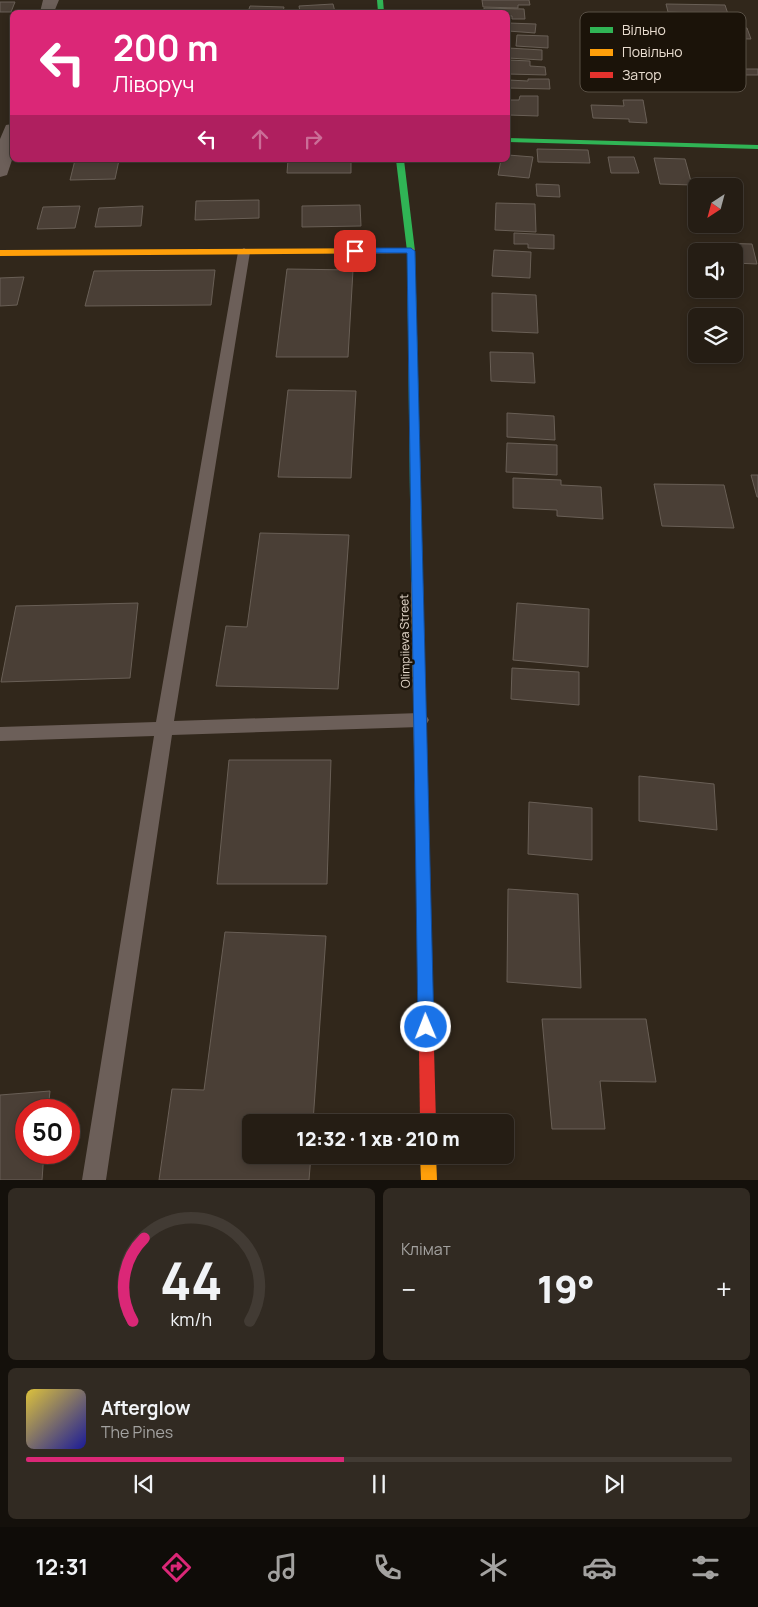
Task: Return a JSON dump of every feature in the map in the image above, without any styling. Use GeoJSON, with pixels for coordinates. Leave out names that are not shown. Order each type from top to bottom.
{"type":"FeatureCollection","features":[{"type":"Feature","properties":{"kind":"main road"},"geometry":{"type":"LineString","coordinates":[[510,140],[758,146]]}},
{"type":"Feature","properties":{"kind":"main road","name":"Olimpiieva Street"},"geometry":{"type":"LineString","coordinates":[[400,162],[411,251],[428,1114]]}},
{"type":"Feature","properties":{"kind":"main road"},"geometry":{"type":"LineString","coordinates":[[0,253],[411,251]]}},
{"type":"Feature","properties":{"kind":"main road"},"geometry":{"type":"LineString","coordinates":[[428,1164],[429,1180]]}},
{"type":"Feature","properties":{"kind":"street"},"geometry":{"type":"LineString","coordinates":[[0,171],[10,136]]}},
{"type":"Feature","properties":{"kind":"lane"},"geometry":{"type":"LineString","coordinates":[[94,1180],[164,729],[244,252]]}},
{"type":"Feature","properties":{"kind":"lane"},"geometry":{"type":"LineString","coordinates":[[0,734],[420,720]]}},
{"type":"Feature","properties":{"kind":"building"},"geometry":{"type":"Polygon","coordinates":[[[482,0],[529,0],[530,5],[518,5],[518,8],[483,7],[482,0]]]}},
{"type":"Feature","properties":{"kind":"building"},"geometry":{"type":"Polygon","coordinates":[[[0,2],[15,2],[10,12],[0,12],[0,2]]]}},
{"type":"Feature","properties":{"kind":"building"},"geometry":{"type":"Polygon","coordinates":[[[333,4],[334,10],[300,10],[299,6],[333,4]]]}},
{"type":"Feature","properties":{"kind":"building"},"geometry":{"type":"Polygon","coordinates":[[[666,4],[725,5],[727,12],[668,12],[666,4]]]}},
{"type":"Feature","properties":{"kind":"building"},"geometry":{"type":"Polygon","coordinates":[[[250,6],[284,7],[283,10],[249,10],[250,6]]]}},
{"type":"Feature","properties":{"kind":"building"},"geometry":{"type":"Polygon","coordinates":[[[484,8],[524,9],[525,19],[512,19],[510,10],[484,10],[484,8]]]}},
{"type":"Feature","properties":{"kind":"building"},"geometry":{"type":"Polygon","coordinates":[[[510,23],[536,24],[535,33],[510,31],[510,23]]]}},
{"type":"Feature","properties":{"kind":"building"},"geometry":{"type":"Polygon","coordinates":[[[746,28],[747,28],[751,39],[746,39],[746,28]]]}},
{"type":"Feature","properties":{"kind":"building"},"geometry":{"type":"Polygon","coordinates":[[[517,35],[548,36],[548,48],[516,46],[517,35]]]}},
{"type":"Feature","properties":{"kind":"building"},"geometry":{"type":"Polygon","coordinates":[[[510,48],[542,50],[542,60],[510,58],[510,48]]]}},
{"type":"Feature","properties":{"kind":"building"},"geometry":{"type":"Polygon","coordinates":[[[510,60],[530,61],[530,66],[545,67],[546,75],[510,74],[510,60]]]}},
{"type":"Feature","properties":{"kind":"building"},"geometry":{"type":"Polygon","coordinates":[[[746,69],[758,69],[758,75],[746,75],[746,69]]]}},
{"type":"Feature","properties":{"kind":"building"},"geometry":{"type":"Polygon","coordinates":[[[528,79],[549,79],[550,89],[510,88],[510,80],[528,81],[528,79]]]}},
{"type":"Feature","properties":{"kind":"building"},"geometry":{"type":"Polygon","coordinates":[[[520,96],[538,96],[538,116],[510,115],[510,100],[519,100],[520,96]]]}},
{"type":"Feature","properties":{"kind":"building"},"geometry":{"type":"Polygon","coordinates":[[[623,100],[643,100],[647,123],[629,122],[629,119],[593,118],[591,105],[624,106],[623,100]]]}},
{"type":"Feature","properties":{"kind":"building"},"geometry":{"type":"Polygon","coordinates":[[[537,149],[588,150],[590,163],[538,162],[537,149]]]}},
{"type":"Feature","properties":{"kind":"building"},"geometry":{"type":"Polygon","coordinates":[[[510,155],[533,157],[529,178],[498,175],[501,162],[510,162],[510,155]]]}},
{"type":"Feature","properties":{"kind":"building"},"geometry":{"type":"Polygon","coordinates":[[[608,157],[634,157],[639,173],[611,173],[608,157]]]}},
{"type":"Feature","properties":{"kind":"building"},"geometry":{"type":"Polygon","coordinates":[[[654,158],[685,159],[690,178],[688,178],[688,185],[660,184],[654,158]]]}},
{"type":"Feature","properties":{"kind":"building"},"geometry":{"type":"Polygon","coordinates":[[[74,162],[119,162],[115,179],[70,180],[74,162]]]}},
{"type":"Feature","properties":{"kind":"building"},"geometry":{"type":"Polygon","coordinates":[[[288,162],[351,162],[351,173],[287,173],[288,162]]]}},
{"type":"Feature","properties":{"kind":"building"},"geometry":{"type":"Polygon","coordinates":[[[536,184],[559,185],[560,197],[537,196],[536,184]]]}},
{"type":"Feature","properties":{"kind":"building"},"geometry":{"type":"Polygon","coordinates":[[[259,200],[259,218],[195,220],[196,201],[259,200]]]}},
{"type":"Feature","properties":{"kind":"building"},"geometry":{"type":"Polygon","coordinates":[[[496,203],[535,204],[536,232],[495,230],[496,203]]]}},
{"type":"Feature","properties":{"kind":"building"},"geometry":{"type":"Polygon","coordinates":[[[360,205],[361,226],[302,227],[302,206],[360,205]]]}},
{"type":"Feature","properties":{"kind":"building"},"geometry":{"type":"Polygon","coordinates":[[[80,206],[75,228],[37,229],[43,207],[80,206]]]}},
{"type":"Feature","properties":{"kind":"building"},"geometry":{"type":"Polygon","coordinates":[[[143,206],[141,226],[95,227],[99,208],[143,206]]]}},
{"type":"Feature","properties":{"kind":"building"},"geometry":{"type":"Polygon","coordinates":[[[514,233],[554,235],[554,249],[528,248],[528,244],[514,244],[514,233]]]}},
{"type":"Feature","properties":{"kind":"building"},"geometry":{"type":"Polygon","coordinates":[[[743,244],[752,244],[757,264],[743,263],[743,244]]]}},
{"type":"Feature","properties":{"kind":"building"},"geometry":{"type":"Polygon","coordinates":[[[494,250],[531,252],[530,278],[492,276],[494,250]]]}},
{"type":"Feature","properties":{"kind":"building"},"geometry":{"type":"Polygon","coordinates":[[[287,269],[353,270],[348,357],[276,357],[287,269]]]}},
{"type":"Feature","properties":{"kind":"building"},"geometry":{"type":"Polygon","coordinates":[[[215,270],[211,305],[85,306],[94,271],[215,270]]]}},
{"type":"Feature","properties":{"kind":"building"},"geometry":{"type":"Polygon","coordinates":[[[24,277],[17,305],[0,306],[0,278],[24,277]]]}},
{"type":"Feature","properties":{"kind":"building"},"geometry":{"type":"Polygon","coordinates":[[[492,293],[536,295],[538,333],[492,331],[492,293]]]}},
{"type":"Feature","properties":{"kind":"building"},"geometry":{"type":"Polygon","coordinates":[[[490,352],[533,353],[535,383],[491,381],[490,352]]]}},
{"type":"Feature","properties":{"kind":"building"},"geometry":{"type":"Polygon","coordinates":[[[288,390],[356,391],[351,478],[278,477],[288,390]]]}},
{"type":"Feature","properties":{"kind":"building"},"geometry":{"type":"Polygon","coordinates":[[[507,413],[554,416],[555,440],[507,437],[507,413]]]}},
{"type":"Feature","properties":{"kind":"building"},"geometry":{"type":"Polygon","coordinates":[[[507,443],[557,445],[557,475],[506,472],[507,443]]]}},
{"type":"Feature","properties":{"kind":"building"},"geometry":{"type":"Polygon","coordinates":[[[751,475],[758,475],[758,497],[757,497],[751,475]]]}},
{"type":"Feature","properties":{"kind":"building"},"geometry":{"type":"Polygon","coordinates":[[[513,478],[561,480],[561,485],[601,487],[603,519],[557,516],[557,510],[513,508],[513,478]]]}},
{"type":"Feature","properties":{"kind":"building"},"geometry":{"type":"Polygon","coordinates":[[[654,484],[724,485],[734,528],[662,526],[654,484]]]}},
{"type":"Feature","properties":{"kind":"building"},"geometry":{"type":"Polygon","coordinates":[[[260,533],[349,535],[338,689],[216,686],[226,626],[247,627],[260,533]]]}},
{"type":"Feature","properties":{"kind":"building"},"geometry":{"type":"Polygon","coordinates":[[[138,603],[130,678],[1,682],[16,606],[138,603]]]}},
{"type":"Feature","properties":{"kind":"building"},"geometry":{"type":"Polygon","coordinates":[[[517,603],[589,609],[588,667],[513,660],[517,603]]]}},
{"type":"Feature","properties":{"kind":"building"},"geometry":{"type":"Polygon","coordinates":[[[512,668],[579,672],[579,705],[511,699],[512,668]]]}},
{"type":"Feature","properties":{"kind":"building"},"geometry":{"type":"Polygon","coordinates":[[[229,760],[331,760],[327,884],[217,884],[229,760]]]}},
{"type":"Feature","properties":{"kind":"building"},"geometry":{"type":"Polygon","coordinates":[[[639,776],[714,784],[717,830],[639,821],[639,776]]]}},
{"type":"Feature","properties":{"kind":"building"},"geometry":{"type":"Polygon","coordinates":[[[529,802],[592,808],[592,860],[528,854],[529,802]]]}},
{"type":"Feature","properties":{"kind":"building"},"geometry":{"type":"Polygon","coordinates":[[[508,889],[578,894],[581,988],[507,982],[508,889]]]}},
{"type":"Feature","properties":{"kind":"building"},"geometry":{"type":"Polygon","coordinates":[[[225,932],[326,936],[314,1114],[242,1114],[242,1164],[310,1164],[309,1180],[159,1180],[172,1089],[204,1090],[225,932]]]}},
{"type":"Feature","properties":{"kind":"building"},"geometry":{"type":"Polygon","coordinates":[[[542,1019],[646,1019],[656,1082],[600,1081],[605,1129],[552,1129],[542,1019]]]}},
{"type":"Feature","properties":{"kind":"building"},"geometry":{"type":"Polygon","coordinates":[[[50,1091],[49,1099],[15,1099],[15,1164],[43,1164],[42,1180],[0,1180],[0,1095],[50,1091]]]}},
{"type":"Feature","properties":{"kind":"traffic: fast"},"geometry":{"type":"LineString","coordinates":[[380,0],[381,10]]}},
{"type":"Feature","properties":{"kind":"traffic: fast"},"geometry":{"type":"LineString","coordinates":[[510,140],[758,147]]}},
{"type":"Feature","properties":{"kind":"traffic: fast"},"geometry":{"type":"LineString","coordinates":[[400,162],[411,251],[417,582]]}},
{"type":"Feature","properties":{"kind":"traffic: slow"},"geometry":{"type":"LineString","coordinates":[[0,253],[411,251]]}},
{"type":"Feature","properties":{"kind":"traffic: slow"},"geometry":{"type":"LineString","coordinates":[[417,582],[425,975]]}},
{"type":"Feature","properties":{"kind":"traffic: slow"},"geometry":{"type":"LineString","coordinates":[[428,1164],[429,1180]]}},
{"type":"Feature","properties":{"kind":"traffic: jam"},"geometry":{"type":"LineString","coordinates":[[425,975],[428,1114]]}},
{"type":"Feature","properties":{"kind":"route"},"geometry":{"type":"LineString","coordinates":[[355,251],[411,251],[426,1027]]}}]}
